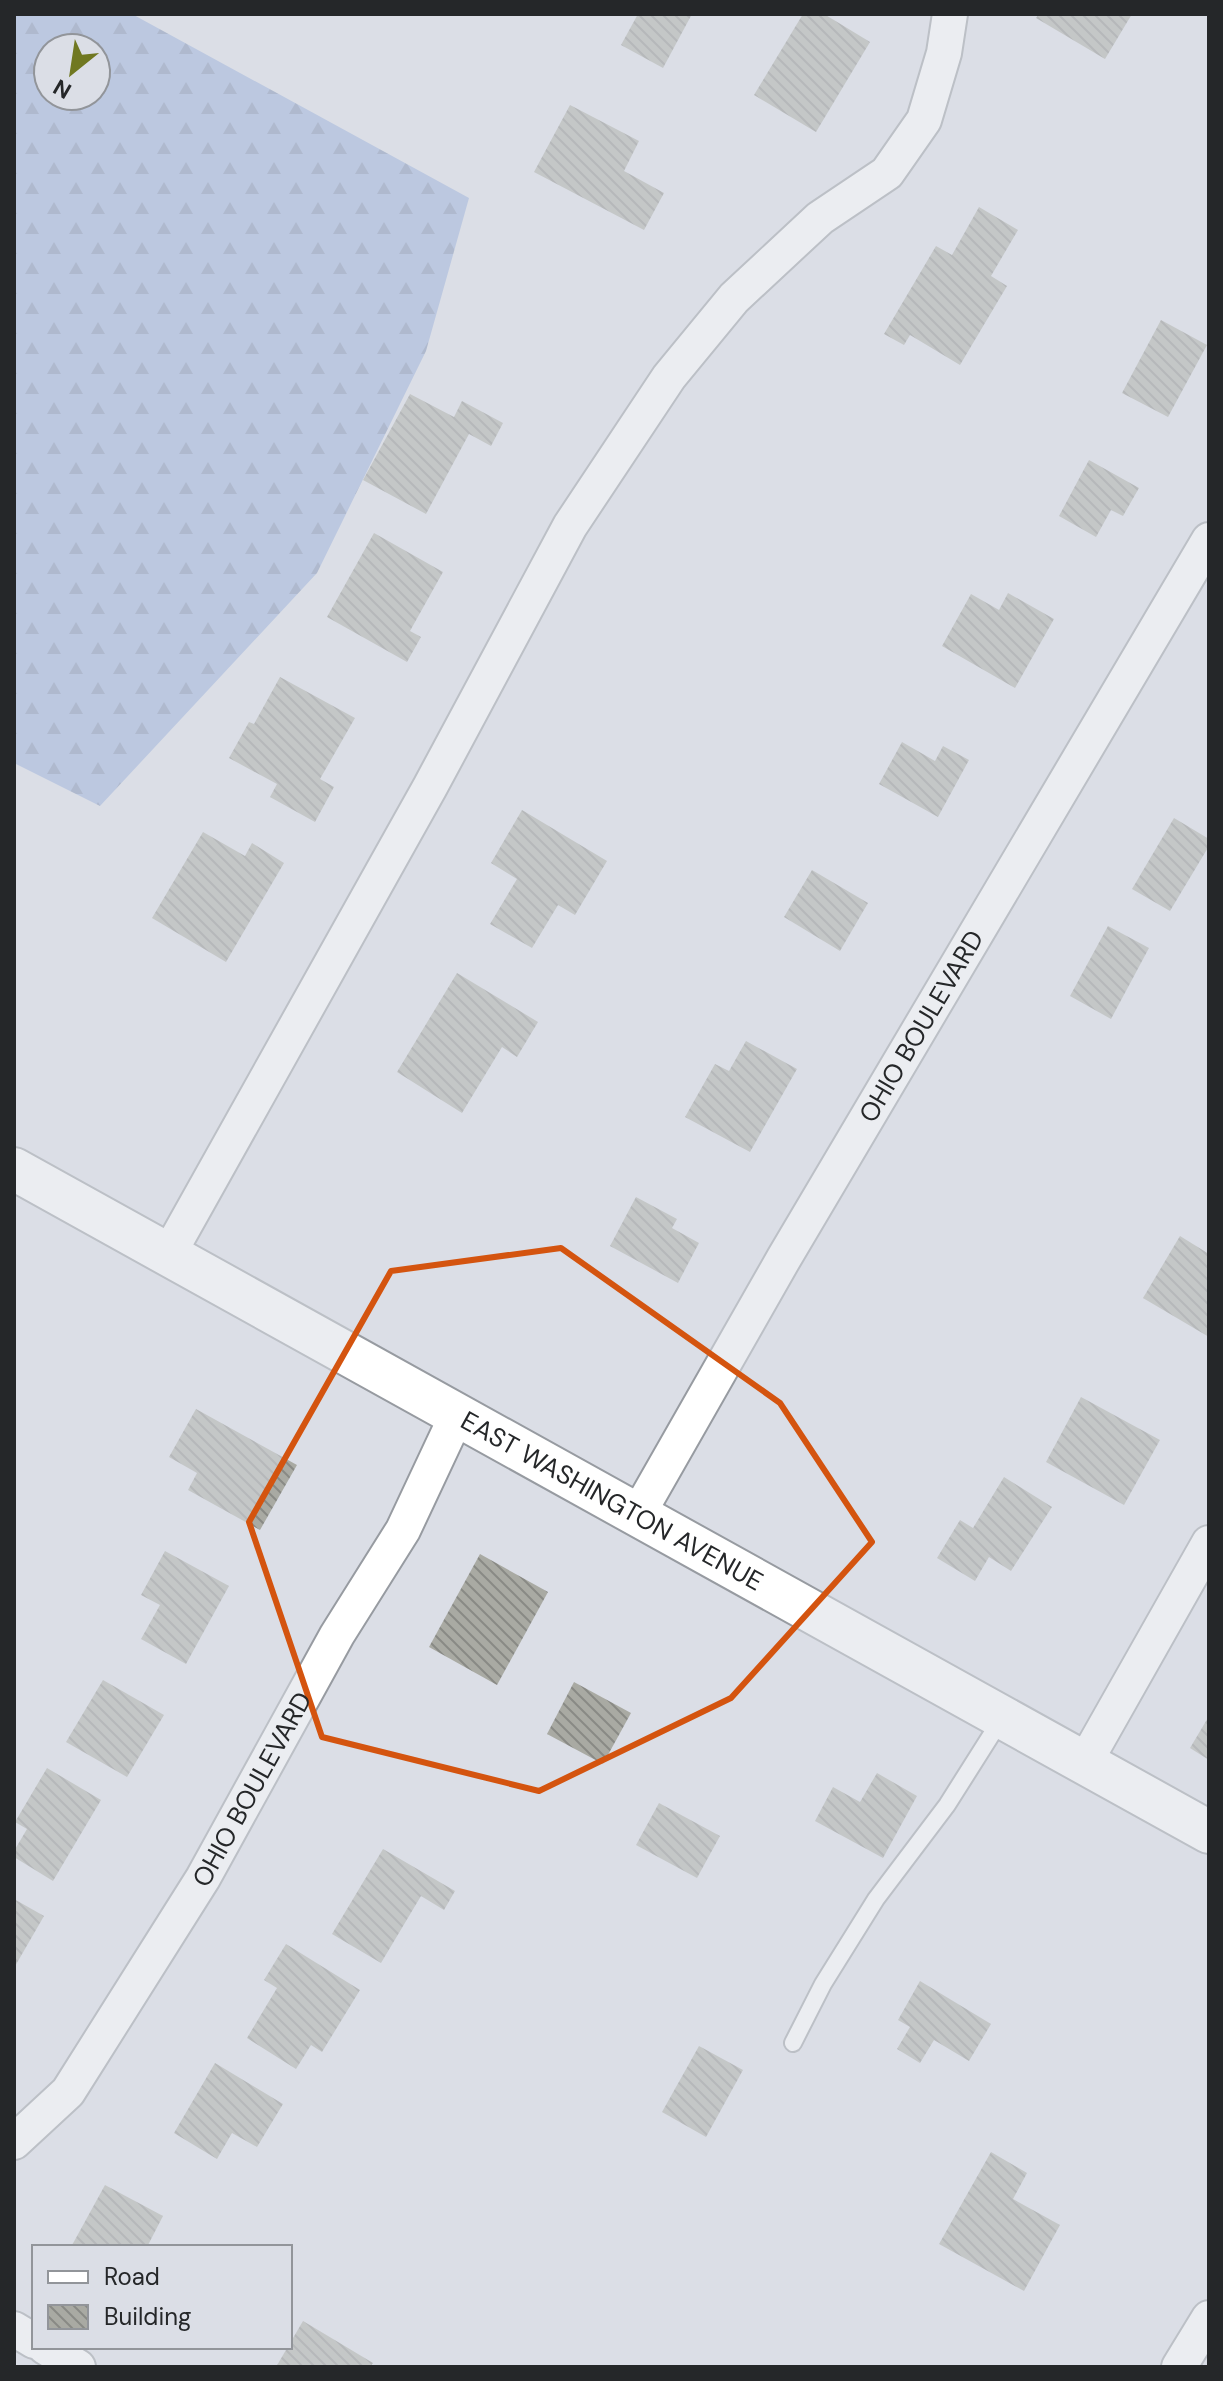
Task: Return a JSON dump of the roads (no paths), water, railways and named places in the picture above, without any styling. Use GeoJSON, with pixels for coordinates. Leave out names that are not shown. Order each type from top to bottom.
{"type":"FeatureCollection","features":[{"type":"Feature","properties":{"kind":"street"},"geometry":{"type":"LineString","coordinates":[[168,1255],[430,787],[570,526],[669,377],[734,298],[820,218],[887,173],[924,120],[944,53],[950,14]]}},
{"type":"Feature","properties":{"kind":"street","name":"OHIO BOULEVARD"},"geometry":{"type":"LineString","coordinates":[[638,1514],[784,1258],[1209,540]]}},
{"type":"Feature","properties":{"kind":"street","name":"EAST WASHINGTON AVENUE"},"geometry":{"type":"LineString","coordinates":[[14,1169],[1209,1832]]}},
{"type":"Feature","properties":{"kind":"street","name":"OHIO BOULEVARD"},"geometry":{"type":"LineString","coordinates":[[14,2142],[68,2092],[203,1878],[337,1635],[403,1530],[457,1415]]}},
{"type":"Feature","properties":{"kind":"street"},"geometry":{"type":"LineString","coordinates":[[1085,1762],[1209,1543]]}},
{"type":"Feature","properties":{"kind":"street"},"geometry":{"type":"LineString","coordinates":[[1179,2367],[1209,2318]]}},
{"type":"Feature","properties":{"kind":"street"},"geometry":{"type":"LineString","coordinates":[[14,2329],[32,2340]]}},
{"type":"Feature","properties":{"kind":"street"},"geometry":{"type":"LineString","coordinates":[[48,2349],[78,2367]]}},
{"type":"Feature","properties":{"kind":"lane"},"geometry":{"type":"LineString","coordinates":[[793,2043],[823,1984],[876,1899],[947,1805],[1002,1717]]}}]}
